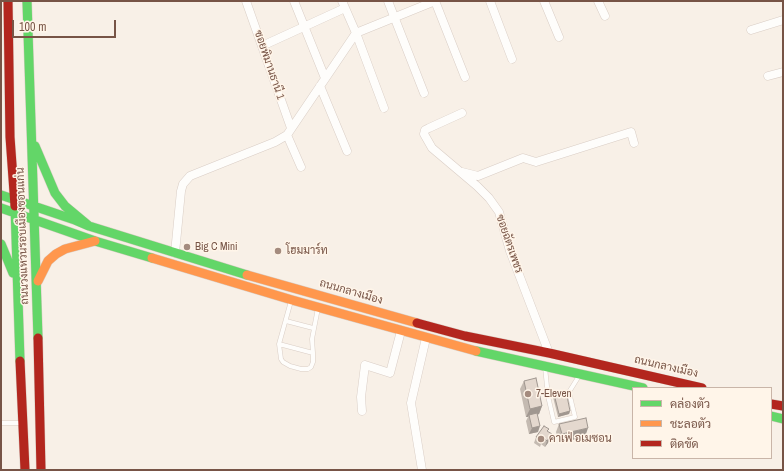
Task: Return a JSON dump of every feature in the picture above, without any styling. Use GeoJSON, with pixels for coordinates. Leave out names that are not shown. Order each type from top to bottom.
{"type":"FeatureCollection","features":[{"type":"Feature","properties":{"kind":"main road","name":"ถนนวงแหวนรอบเมืองขอนแก่น"},"geometry":{"type":"LineString","coordinates":[[8,1],[5,43],[5,85],[15,213],[25,470]]}},
{"type":"Feature","properties":{"kind":"main road","name":"ถนนวงแหวนรอบเมืองขอนแก่น"},"geometry":{"type":"LineString","coordinates":[[27,1],[37,283],[41,470]]}},
{"type":"Feature","properties":{"kind":"main road"},"geometry":{"type":"LineString","coordinates":[[31,136],[55,193],[65,206],[89,226]]}},
{"type":"Feature","properties":{"kind":"main road"},"geometry":{"type":"LineString","coordinates":[[3,161],[10,137]]}},
{"type":"Feature","properties":{"kind":"main road","name":"ถนนกลางเมือง"},"geometry":{"type":"LineString","coordinates":[[1,195],[89,226],[175,253],[295,289],[465,336],[549,353],[698,387]]}},
{"type":"Feature","properties":{"kind":"main road"},"geometry":{"type":"LineString","coordinates":[[1,208],[110,246],[318,308],[464,348],[638,387]]}},
{"type":"Feature","properties":{"kind":"main road"},"geometry":{"type":"LineString","coordinates":[[37,283],[48,261],[56,254],[65,249],[95,241]]}},
{"type":"Feature","properties":{"kind":"main road"},"geometry":{"type":"LineString","coordinates":[[1,244],[17,283]]}},
{"type":"Feature","properties":{"kind":"main road"},"geometry":{"type":"LineString","coordinates":[[292,300],[295,289]]}},
{"type":"Feature","properties":{"kind":"main road"},"geometry":{"type":"LineString","coordinates":[[772,404],[783,406]]}},
{"type":"Feature","properties":{"kind":"main road"},"geometry":{"type":"LineString","coordinates":[[772,416],[783,419]]}},
{"type":"Feature","properties":{"kind":"street","name":"ซอยพิมานธานี 1"},"geometry":{"type":"LineString","coordinates":[[246,1],[301,167]]}},
{"type":"Feature","properties":{"kind":"street"},"geometry":{"type":"LineString","coordinates":[[294,1],[325,78]]}},
{"type":"Feature","properties":{"kind":"street"},"geometry":{"type":"LineString","coordinates":[[388,1],[424,92]]}},
{"type":"Feature","properties":{"kind":"street"},"geometry":{"type":"LineString","coordinates":[[175,253],[183,184],[190,176],[275,142],[289,131],[356,33],[435,1],[465,77]]}},
{"type":"Feature","properties":{"kind":"street"},"geometry":{"type":"LineString","coordinates":[[490,1],[512,59]]}},
{"type":"Feature","properties":{"kind":"street"},"geometry":{"type":"LineString","coordinates":[[544,1],[558,37]]}},
{"type":"Feature","properties":{"kind":"street"},"geometry":{"type":"LineString","coordinates":[[598,1],[605,16]]}},
{"type":"Feature","properties":{"kind":"street"},"geometry":{"type":"LineString","coordinates":[[262,46],[304,27],[344,5],[384,108]]}},
{"type":"Feature","properties":{"kind":"street"},"geometry":{"type":"LineString","coordinates":[[751,30],[783,20]]}},
{"type":"Feature","properties":{"kind":"street"},"geometry":{"type":"LineString","coordinates":[[768,76],[783,72]]}},
{"type":"Feature","properties":{"kind":"street"},"geometry":{"type":"LineString","coordinates":[[320,86],[347,151]]}},
{"type":"Feature","properties":{"kind":"street","name":"ซอยฉัตรเพชร"},"geometry":{"type":"LineString","coordinates":[[462,113],[425,130],[424,134],[432,148],[489,198],[499,212],[510,251],[549,353]]}},
{"type":"Feature","properties":{"kind":"street"},"geometry":{"type":"LineString","coordinates":[[461,172],[478,176],[523,158],[536,162],[631,132],[634,143]]}},
{"type":"Feature","properties":{"kind":"street"},"geometry":{"type":"LineString","coordinates":[[362,411],[361,397],[365,365],[390,373],[401,331]]}},
{"type":"Feature","properties":{"kind":"street"},"geometry":{"type":"LineString","coordinates":[[422,470],[411,403],[426,338]]}},
{"type":"Feature","properties":{"kind":"lane"},"geometry":{"type":"LineString","coordinates":[[292,300],[279,344],[283,362],[296,368],[305,370],[311,367],[313,362],[313,328],[318,308]]}},
{"type":"Feature","properties":{"kind":"lane"},"geometry":{"type":"LineString","coordinates":[[286,321],[313,328]]}},
{"type":"Feature","properties":{"kind":"lane"},"geometry":{"type":"LineString","coordinates":[[279,344],[313,353]]}},
{"type":"Feature","properties":{"kind":"lane"},"geometry":{"type":"LineString","coordinates":[[545,367],[548,396],[554,422],[575,417],[569,392],[580,374]]}},
{"type":"Feature","properties":{"kind":"lane"},"geometry":{"type":"LineString","coordinates":[[548,396],[569,392]]}},
{"type":"Feature","properties":{"kind":"lane"},"geometry":{"type":"LineString","coordinates":[[1,423],[23,423]]}},
{"type":"Feature","properties":{"kind":"building"},"geometry":{"type":"Polygon","coordinates":[[[536,378],[542,406],[530,409],[524,381],[536,378]]]}},
{"type":"Feature","properties":{"kind":"building"},"geometry":{"type":"Polygon","coordinates":[[[566,391],[570,411],[559,414],[554,394],[566,391]]]}},
{"type":"Feature","properties":{"kind":"building"},"geometry":{"type":"Polygon","coordinates":[[[537,413],[540,426],[532,428],[529,415],[537,413]]]}},
{"type":"Feature","properties":{"kind":"building"},"geometry":{"type":"Polygon","coordinates":[[[586,418],[588,428],[562,434],[559,424],[586,418]]]}},
{"type":"Feature","properties":{"kind":"building"},"geometry":{"type":"Polygon","coordinates":[[[544,426],[549,429],[547,431],[552,434],[547,441],[544,438],[542,441],[536,437],[544,426]]]}},
{"type":"Feature","properties":{"kind":"traffic: fast"},"geometry":{"type":"LineString","coordinates":[[27,1],[38,338]]}},
{"type":"Feature","properties":{"kind":"traffic: fast"},"geometry":{"type":"LineString","coordinates":[[35,146],[55,193],[65,206],[89,226]]}},
{"type":"Feature","properties":{"kind":"traffic: fast"},"geometry":{"type":"LineString","coordinates":[[1,195],[89,226],[247,275]]}},
{"type":"Feature","properties":{"kind":"traffic: fast"},"geometry":{"type":"LineString","coordinates":[[15,206],[20,361]]}},
{"type":"Feature","properties":{"kind":"traffic: fast"},"geometry":{"type":"LineString","coordinates":[[1,208],[95,241],[152,258]]}},
{"type":"Feature","properties":{"kind":"traffic: fast"},"geometry":{"type":"LineString","coordinates":[[1,244],[13,273]]}},
{"type":"Feature","properties":{"kind":"traffic: fast"},"geometry":{"type":"LineString","coordinates":[[476,351],[638,387]]}},
{"type":"Feature","properties":{"kind":"traffic: fast"},"geometry":{"type":"LineString","coordinates":[[772,416],[783,419]]}},
{"type":"Feature","properties":{"kind":"traffic: slow"},"geometry":{"type":"LineString","coordinates":[[38,281],[48,261],[56,254],[65,249],[95,241]]}},
{"type":"Feature","properties":{"kind":"traffic: slow"},"geometry":{"type":"LineString","coordinates":[[152,258],[292,300],[476,351]]}},
{"type":"Feature","properties":{"kind":"traffic: slow"},"geometry":{"type":"LineString","coordinates":[[247,275],[417,323]]}},
{"type":"Feature","properties":{"kind":"traffic: jam"},"geometry":{"type":"LineString","coordinates":[[8,1],[10,137],[15,206]]}},
{"type":"Feature","properties":{"kind":"traffic: jam"},"geometry":{"type":"LineString","coordinates":[[417,323],[465,336],[549,353],[698,387]]}},
{"type":"Feature","properties":{"kind":"traffic: jam"},"geometry":{"type":"LineString","coordinates":[[38,338],[41,470]]}},
{"type":"Feature","properties":{"kind":"traffic: jam"},"geometry":{"type":"LineString","coordinates":[[20,361],[25,470]]}},
{"type":"Feature","properties":{"kind":"traffic: jam"},"geometry":{"type":"LineString","coordinates":[[772,404],[783,406]]}},
{"type":"Feature","properties":{"kind":"place","name":"Big C Mini"},"geometry":{"type":"Point","coordinates":[187,247]}},
{"type":"Feature","properties":{"kind":"place","name":"โฮมมาร์ท"},"geometry":{"type":"Point","coordinates":[278,251]}},
{"type":"Feature","properties":{"kind":"place","name":"7-Eleven"},"geometry":{"type":"Point","coordinates":[528,394]}},
{"type":"Feature","properties":{"kind":"place","name":"คาเฟ่ อเมซอน"},"geometry":{"type":"Point","coordinates":[541,439]}}]}
